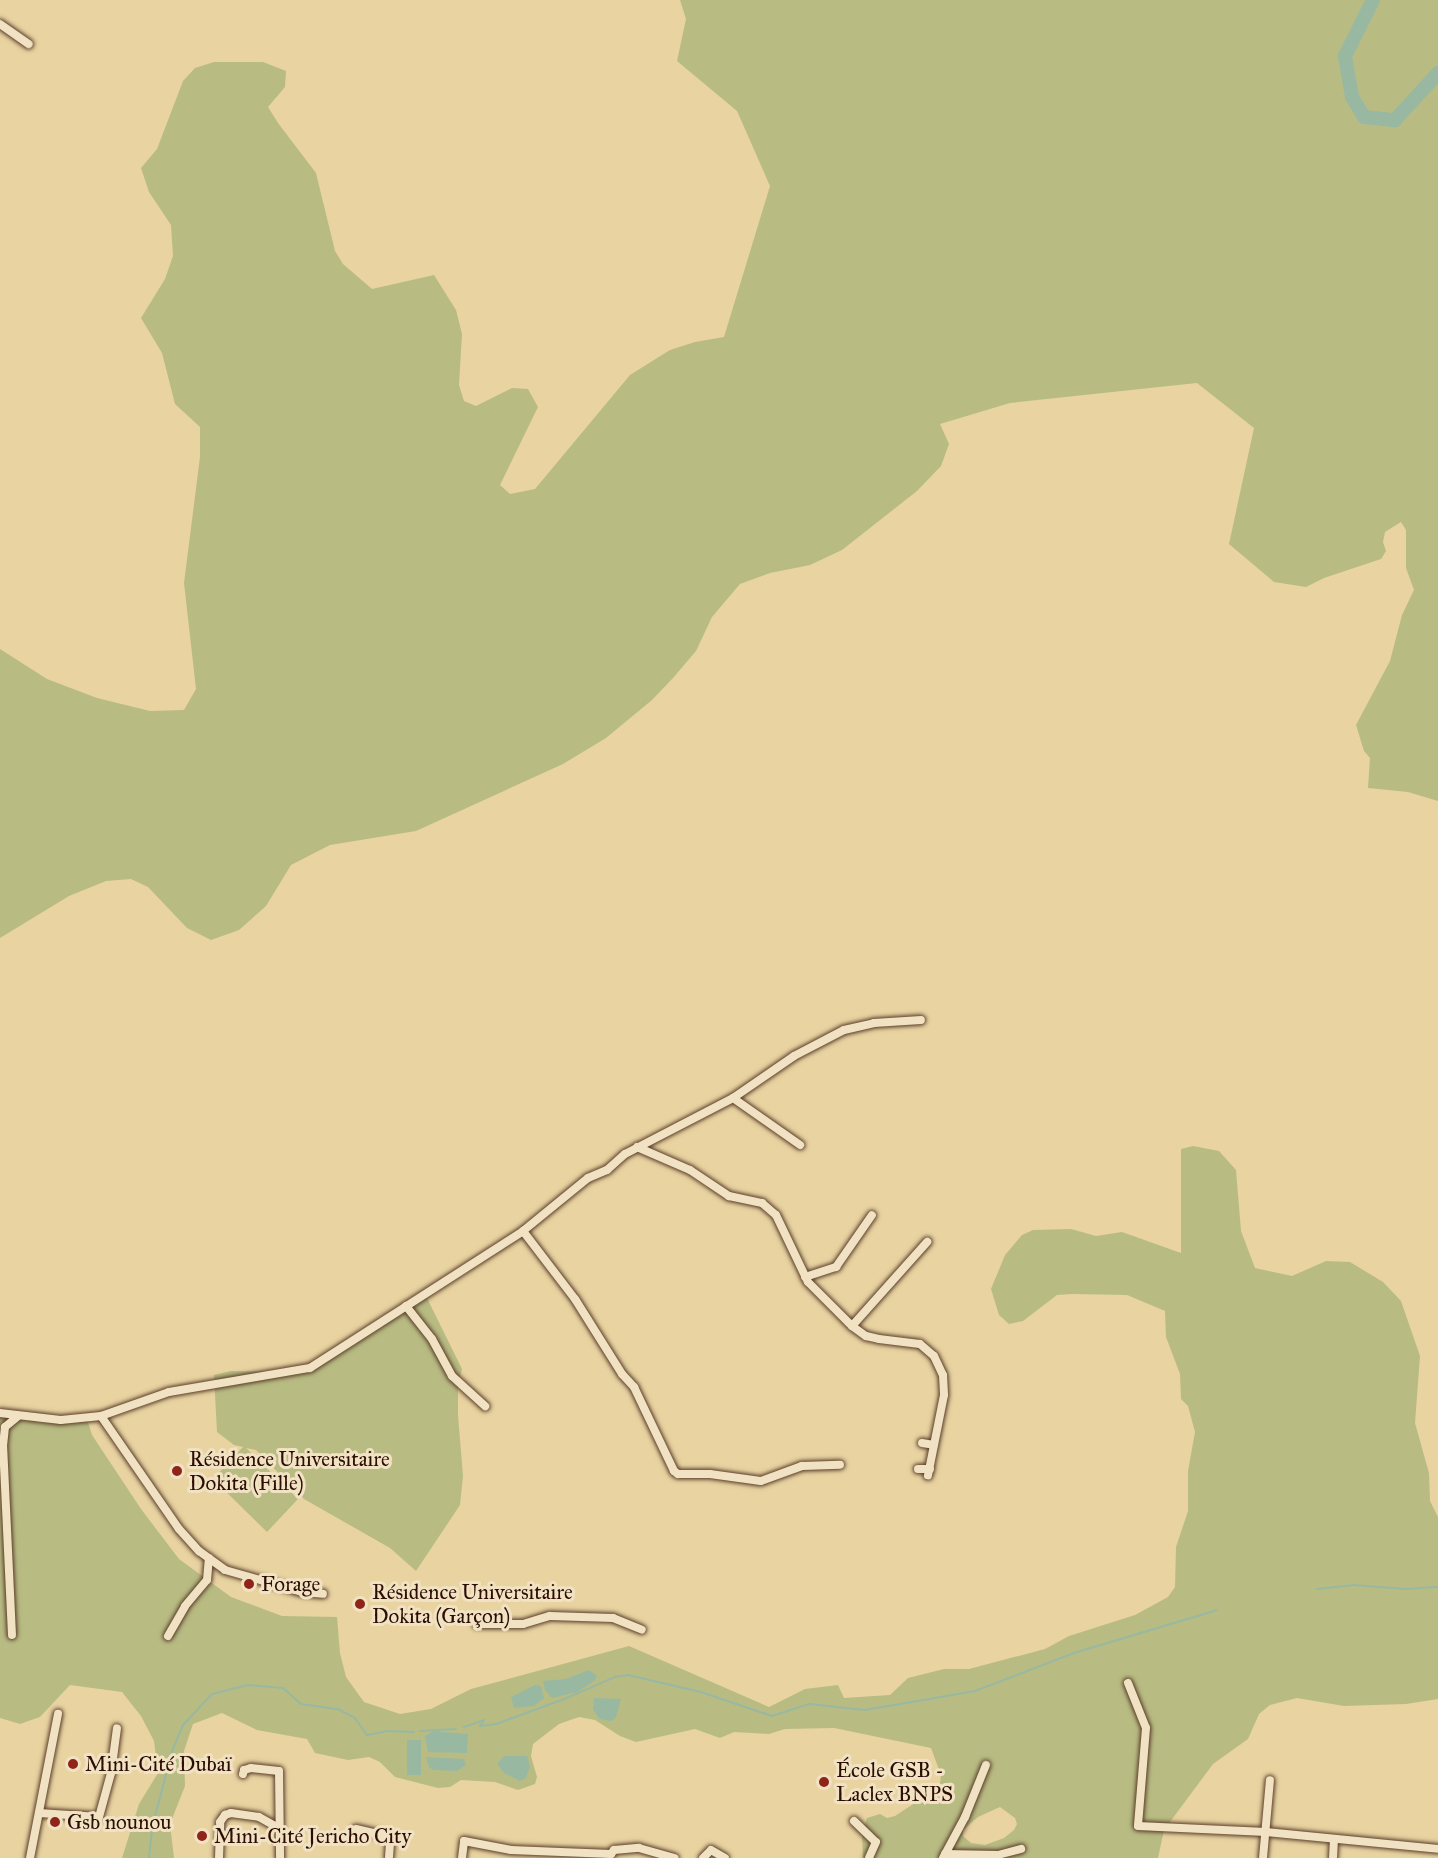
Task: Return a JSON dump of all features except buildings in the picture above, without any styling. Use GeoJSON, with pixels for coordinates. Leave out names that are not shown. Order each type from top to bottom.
{"type":"FeatureCollection","features":[{"type":"Feature","properties":{"kind":"street"},"geometry":{"type":"LineString","coordinates":[[0,24],[29,44]]}},
{"type":"Feature","properties":{"kind":"street"},"geometry":{"type":"LineString","coordinates":[[0,1413],[72,1420],[100,1416],[169,1392],[310,1368],[523,1231],[588,1178],[607,1170],[637,1147],[734,1098],[794,1056],[844,1030],[874,1023],[921,1020]]}},
{"type":"Feature","properties":{"kind":"street"},"geometry":{"type":"LineString","coordinates":[[734,1098],[800,1145]]}},
{"type":"Feature","properties":{"kind":"street"},"geometry":{"type":"LineString","coordinates":[[637,1147],[690,1170],[729,1196],[762,1203],[770,1208],[776,1215],[805,1277],[830,1306],[852,1326],[866,1335],[879,1339],[920,1344],[934,1356],[943,1375],[944,1395],[929,1472],[918,1469]]}},
{"type":"Feature","properties":{"kind":"street"},"geometry":{"type":"LineString","coordinates":[[805,1277],[836,1267],[872,1215]]}},
{"type":"Feature","properties":{"kind":"street"},"geometry":{"type":"LineString","coordinates":[[523,1231],[574,1299],[622,1374],[634,1387],[674,1471],[678,1474],[710,1474],[761,1481],[802,1466],[840,1465]]}},
{"type":"Feature","properties":{"kind":"street"},"geometry":{"type":"LineString","coordinates":[[852,1326],[927,1242]]}},
{"type":"Feature","properties":{"kind":"street"},"geometry":{"type":"LineString","coordinates":[[406,1306],[432,1339],[452,1376],[485,1406]]}},
{"type":"Feature","properties":{"kind":"street"},"geometry":{"type":"LineString","coordinates":[[12,1635],[3,1536],[3,1446],[5,1427],[18,1416]]}},
{"type":"Feature","properties":{"kind":"street"},"geometry":{"type":"LineString","coordinates":[[100,1416],[179,1528],[209,1558],[225,1570],[302,1592],[323,1594]]}},
{"type":"Feature","properties":{"kind":"street"},"geometry":{"type":"LineString","coordinates":[[922,1443],[934,1445]]}},
{"type":"Feature","properties":{"kind":"street"},"geometry":{"type":"LineString","coordinates":[[168,1636],[185,1606],[207,1580],[209,1558]]}},
{"type":"Feature","properties":{"kind":"street"},"geometry":{"type":"LineString","coordinates":[[477,1624],[523,1624],[550,1616],[613,1618],[642,1630]]}},
{"type":"Feature","properties":{"kind":"street"},"geometry":{"type":"LineString","coordinates":[[1128,1683],[1146,1728],[1138,1826],[1266,1832],[1438,1849]]}},
{"type":"Feature","properties":{"kind":"street"},"geometry":{"type":"LineString","coordinates":[[30,1858],[58,1713]]}},
{"type":"Feature","properties":{"kind":"street"},"geometry":{"type":"LineString","coordinates":[[39,1813],[99,1817],[111,1773],[117,1728]]}},
{"type":"Feature","properties":{"kind":"street"},"geometry":{"type":"LineString","coordinates":[[986,1765],[965,1817],[944,1856],[998,1855],[1021,1849]]}},
{"type":"Feature","properties":{"kind":"street"},"geometry":{"type":"LineString","coordinates":[[243,1774],[244,1770],[251,1768],[279,1771],[280,1858]]}},
{"type":"Feature","properties":{"kind":"street"},"geometry":{"type":"LineString","coordinates":[[1263,1858],[1270,1780]]}},
{"type":"Feature","properties":{"kind":"street"},"geometry":{"type":"LineString","coordinates":[[219,1858],[220,1822],[225,1815],[231,1813],[259,1817],[279,1828]]}},
{"type":"Feature","properties":{"kind":"street"},"geometry":{"type":"LineString","coordinates":[[854,1821],[876,1842],[868,1858]]}},
{"type":"Feature","properties":{"kind":"street"},"geometry":{"type":"LineString","coordinates":[[356,1829],[387,1836],[390,1843],[389,1858]]}},
{"type":"Feature","properties":{"kind":"street"},"geometry":{"type":"LineString","coordinates":[[1333,1858],[1334,1839]]}},
{"type":"Feature","properties":{"kind":"street"},"geometry":{"type":"LineString","coordinates":[[462,1858],[464,1841],[511,1850],[610,1856],[614,1850],[639,1848],[675,1858]]}},
{"type":"Feature","properties":{"kind":"street"},"geometry":{"type":"LineString","coordinates":[[703,1858],[708,1850],[711,1850],[725,1858]]}},
{"type":"Feature","properties":{"kind":"green space"},"geometry":{"type":"Polygon","coordinates":[[[680,0],[1438,0],[1438,801],[1408,792],[1368,788],[1370,758],[1364,751],[1356,725],[1390,661],[1402,615],[1414,590],[1406,568],[1406,530],[1401,522],[1385,532],[1383,542],[1386,551],[1381,559],[1324,578],[1306,587],[1274,582],[1229,544],[1254,428],[1197,383],[1010,403],[940,424],[949,444],[941,466],[917,491],[842,550],[810,565],[770,573],[740,584],[712,617],[696,651],[673,678],[652,700],[606,738],[563,764],[416,831],[330,845],[291,865],[266,906],[239,930],[211,940],[187,928],[148,887],[131,879],[106,881],[69,896],[0,938],[0,649],[47,679],[97,698],[150,711],[184,710],[196,689],[184,583],[200,457],[200,427],[175,404],[162,353],[141,318],[165,279],[173,256],[171,225],[149,192],[141,168],[157,149],[183,81],[195,68],[214,62],[263,62],[286,71],[285,87],[268,107],[316,173],[335,251],[343,264],[372,289],[434,275],[456,310],[462,334],[459,385],[464,401],[476,406],[512,388],[528,389],[538,407],[500,485],[510,494],[535,489],[630,375],[670,350],[695,342],[724,337],[770,186],[737,111],[677,61],[686,19],[680,0]]]}},
{"type":"Feature","properties":{"kind":"green space"},"geometry":{"type":"Polygon","coordinates":[[[1193,1146],[1219,1151],[1236,1170],[1241,1231],[1255,1268],[1292,1276],[1326,1261],[1350,1262],[1383,1282],[1401,1301],[1420,1356],[1415,1423],[1429,1473],[1430,1501],[1438,1517],[1438,1699],[1406,1704],[1344,1706],[1297,1698],[1270,1705],[1259,1714],[1248,1739],[1213,1764],[1164,1830],[1158,1858],[863,1858],[862,1833],[867,1818],[880,1814],[887,1818],[895,1816],[924,1797],[939,1791],[941,1775],[931,1748],[834,1728],[785,1729],[769,1734],[734,1732],[720,1738],[695,1729],[636,1742],[620,1736],[595,1720],[579,1717],[559,1724],[533,1744],[531,1756],[537,1777],[535,1784],[518,1790],[495,1782],[461,1780],[450,1787],[438,1788],[395,1777],[380,1762],[369,1757],[348,1760],[315,1753],[307,1739],[257,1730],[222,1713],[193,1724],[184,1751],[185,1786],[170,1824],[174,1858],[122,1858],[139,1804],[158,1773],[154,1741],[141,1716],[122,1692],[70,1685],[40,1717],[20,1724],[0,1718],[0,1413],[42,1423],[87,1419],[92,1435],[141,1509],[179,1559],[231,1597],[282,1616],[337,1617],[340,1653],[346,1677],[364,1702],[400,1714],[431,1709],[471,1689],[629,1646],[769,1707],[805,1689],[838,1685],[844,1698],[890,1695],[908,1678],[944,1669],[969,1669],[1045,1649],[1069,1636],[1135,1615],[1168,1597],[1175,1587],[1176,1547],[1188,1511],[1188,1471],[1195,1432],[1188,1406],[1181,1399],[1180,1374],[1166,1337],[1165,1311],[1127,1295],[1057,1295],[1023,1321],[1009,1324],[999,1315],[991,1289],[1005,1255],[1022,1235],[1033,1230],[1071,1229],[1096,1236],[1122,1232],[1181,1253],[1181,1149],[1193,1146]],[[1000,1807],[978,1817],[963,1830],[963,1836],[971,1843],[985,1845],[1004,1838],[1014,1830],[1017,1824],[1015,1818],[1000,1807]]]}},
{"type":"Feature","properties":{"kind":"green space"},"geometry":{"type":"Polygon","coordinates":[[[425,1294],[462,1369],[458,1385],[463,1476],[460,1505],[416,1571],[390,1548],[304,1499],[256,1450],[246,1448],[298,1499],[267,1532],[213,1479],[243,1447],[234,1445],[217,1432],[214,1375],[231,1371],[284,1372],[309,1368],[425,1294]]]}},
{"type":"Feature","properties":{"kind":"shaded area"},"geometry":{"type":"Polygon","coordinates":[[[589,1670],[597,1676],[594,1681],[577,1692],[552,1698],[545,1690],[543,1681],[566,1679],[589,1670]]]}},
{"type":"Feature","properties":{"kind":"shaded area"},"geometry":{"type":"Polygon","coordinates":[[[535,1685],[541,1686],[544,1698],[534,1706],[514,1708],[511,1697],[535,1685]]]}},
{"type":"Feature","properties":{"kind":"shaded area"},"geometry":{"type":"Polygon","coordinates":[[[594,1698],[621,1699],[616,1717],[612,1721],[600,1719],[593,1710],[594,1698]]]}},
{"type":"Feature","properties":{"kind":"shaded area"},"geometry":{"type":"Polygon","coordinates":[[[436,1729],[440,1732],[468,1734],[467,1753],[428,1752],[425,1736],[436,1729]]]}},
{"type":"Feature","properties":{"kind":"shaded area"},"geometry":{"type":"Polygon","coordinates":[[[407,1740],[421,1740],[421,1775],[407,1775],[407,1740]]]}},
{"type":"Feature","properties":{"kind":"shaded area"},"geometry":{"type":"Polygon","coordinates":[[[504,1756],[527,1756],[530,1766],[526,1778],[520,1781],[504,1773],[497,1764],[504,1756]]]}},
{"type":"Feature","properties":{"kind":"shaded area"},"geometry":{"type":"Polygon","coordinates":[[[426,1757],[464,1759],[466,1765],[457,1771],[433,1770],[429,1767],[426,1757]]]}},
{"type":"Feature","properties":{"kind":"waterway"},"geometry":{"type":"LineString","coordinates":[[1373,0],[1345,56],[1352,97],[1364,117],[1395,120],[1438,73]]}},
{"type":"Feature","properties":{"kind":"waterway"},"geometry":{"type":"LineString","coordinates":[[1317,1589],[1353,1585],[1406,1589],[1438,1587]]}},
{"type":"Feature","properties":{"kind":"waterway"},"geometry":{"type":"LineString","coordinates":[[464,1727],[484,1720],[480,1726],[496,1724],[562,1700],[615,1677],[628,1675],[701,1692],[772,1716],[810,1704],[865,1710],[975,1691],[1074,1653],[1217,1610]]}},
{"type":"Feature","properties":{"kind":"waterway"},"geometry":{"type":"LineString","coordinates":[[149,1858],[152,1828],[172,1751],[183,1725],[212,1694],[248,1685],[283,1688],[301,1704],[338,1709],[355,1718],[367,1735],[387,1731],[414,1732]]}},
{"type":"Feature","properties":{"kind":"waterway"},"geometry":{"type":"LineString","coordinates":[[420,1731],[456,1729]]}},
{"type":"Feature","properties":{"kind":"place","name":"Résidence Universitaire Dokita (Fille)"},"geometry":{"type":"Point","coordinates":[177,1471]}},
{"type":"Feature","properties":{"kind":"place","name":"Forage"},"geometry":{"type":"Point","coordinates":[249,1584]}},
{"type":"Feature","properties":{"kind":"place","name":"Résidence Universitaire Dokita (Garçon)"},"geometry":{"type":"Point","coordinates":[360,1604]}},
{"type":"Feature","properties":{"kind":"place","name":"Mini-Cité Dubaï"},"geometry":{"type":"Point","coordinates":[73,1764]}},
{"type":"Feature","properties":{"kind":"place","name":"École GSB - Laclex BNPS"},"geometry":{"type":"Point","coordinates":[824,1782]}},
{"type":"Feature","properties":{"kind":"place","name":"Gsb nounou"},"geometry":{"type":"Point","coordinates":[55,1822]}},
{"type":"Feature","properties":{"kind":"place","name":"Mini-Cité Jericho City"},"geometry":{"type":"Point","coordinates":[202,1836]}}]}
